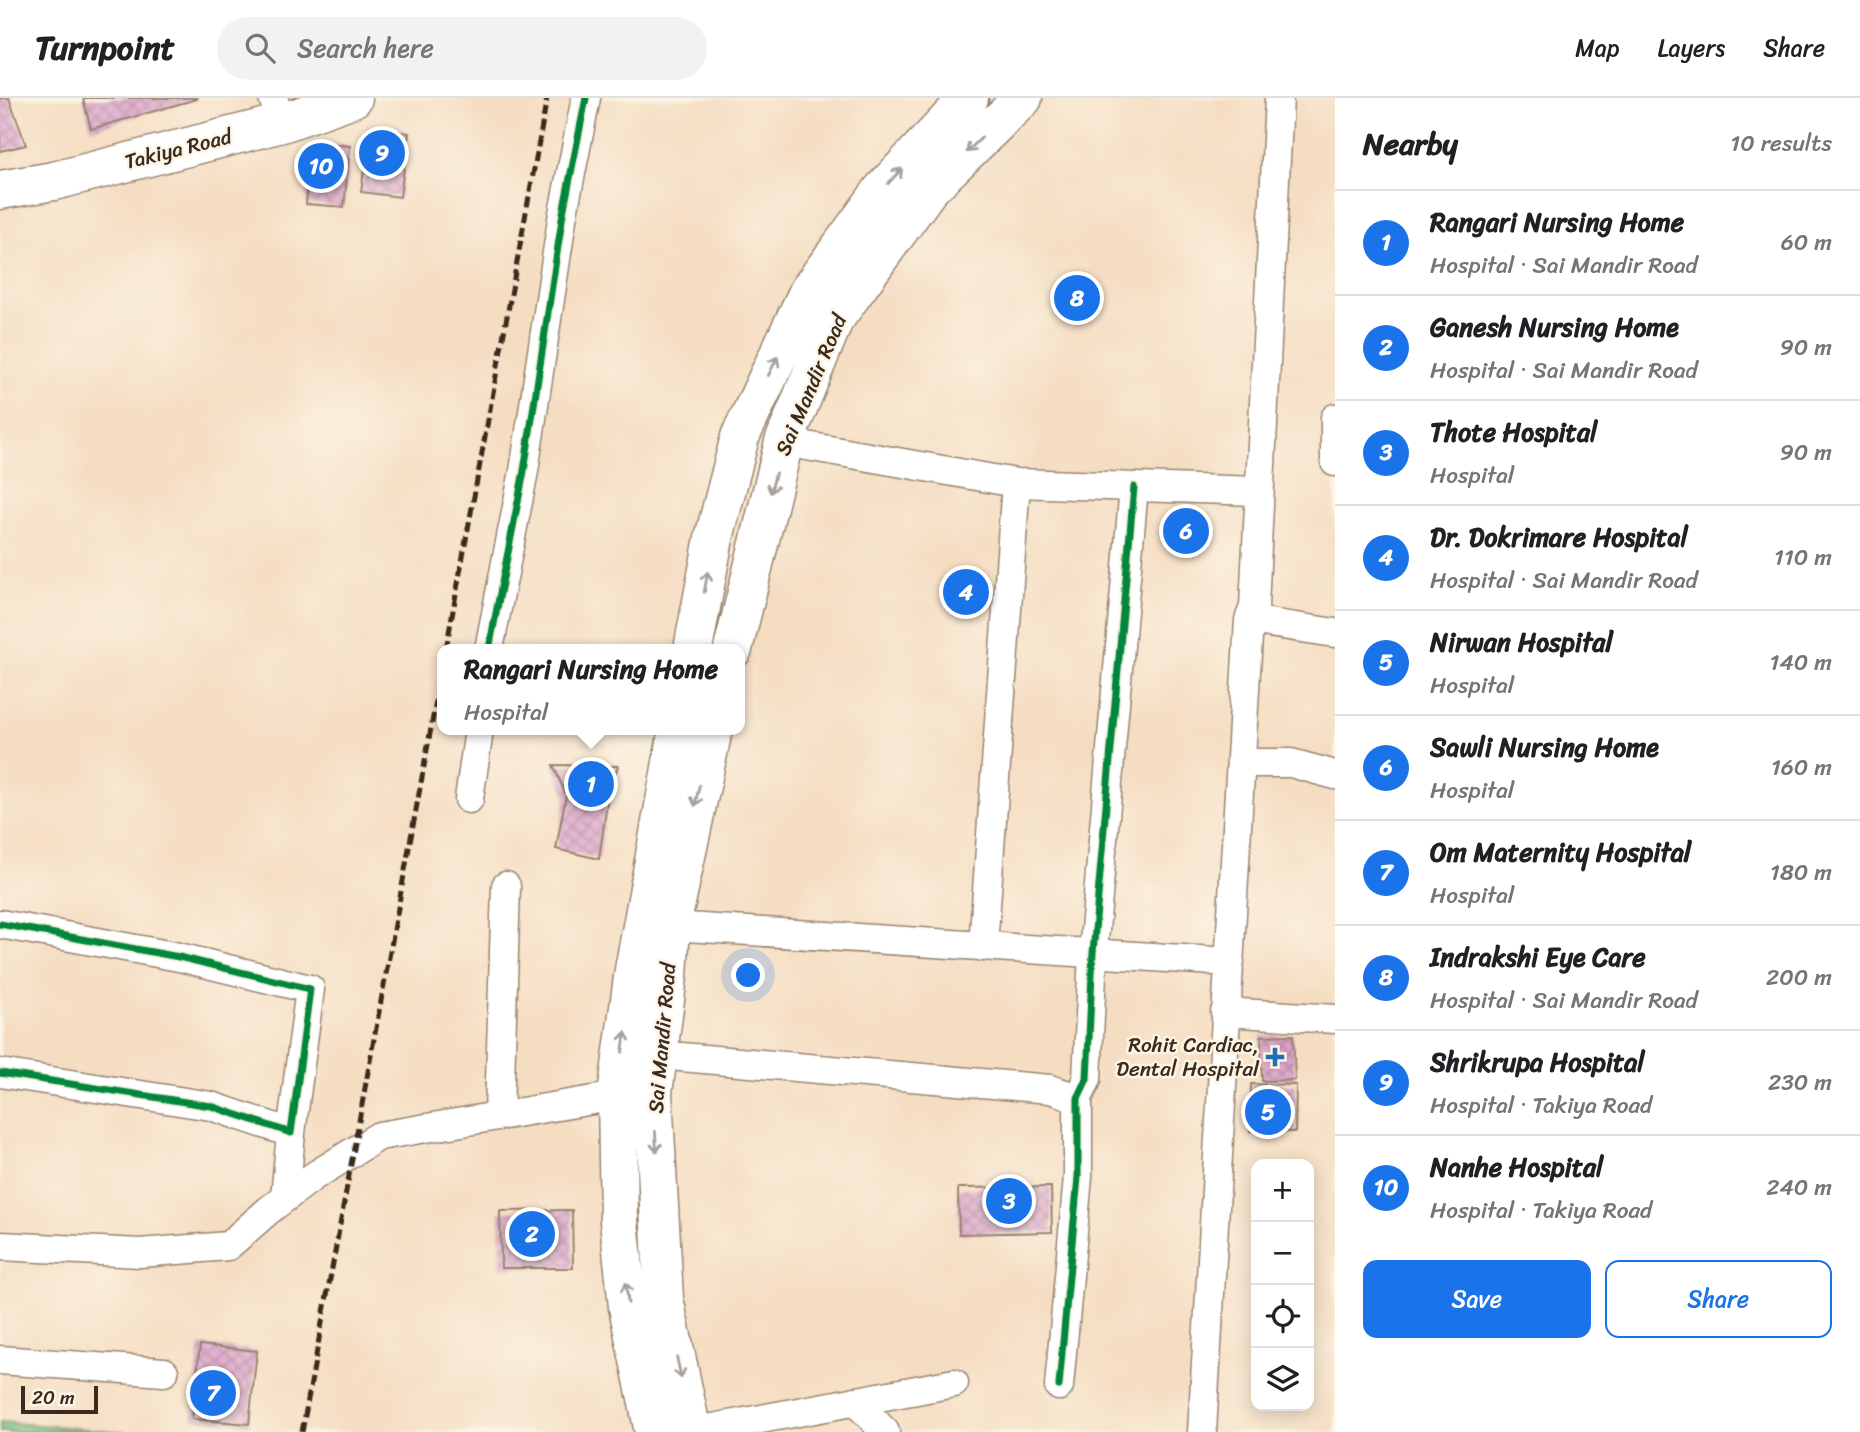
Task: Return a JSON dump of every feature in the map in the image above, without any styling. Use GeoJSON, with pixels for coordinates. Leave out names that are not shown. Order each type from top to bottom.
{"type":"FeatureCollection","features":[{"type":"Feature","properties":{"kind":"main road","name":"Takiya Road"},"geometry":{"type":"LineString","coordinates":[[0,191],[54,181],[278,110],[353,98]]}},
{"type":"Feature","properties":{"kind":"main road","name":"Sai Mandir Road"},"geometry":{"type":"LineString","coordinates":[[694,644],[714,538],[740,437],[809,290],[883,189],[969,98]]}},
{"type":"Feature","properties":{"kind":"main road","name":"Sai Mandir Road"},"geometry":{"type":"LineString","coordinates":[[734,644],[784,442],[834,320],[929,189],[1023,98]]}},
{"type":"Feature","properties":{"kind":"main road","name":"Sai Mandir Road"},"geometry":{"type":"LineString","coordinates":[[654,1432],[627,1294],[619,1221],[617,1096],[634,970],[677,735]]}},
{"type":"Feature","properties":{"kind":"main road","name":"Sai Mandir Road"},"geometry":{"type":"LineString","coordinates":[[691,1432],[664,1299],[653,1093],[668,976],[671,926],[712,735]]}},
{"type":"Feature","properties":{"kind":"street"},"geometry":{"type":"LineString","coordinates":[[490,644],[524,471],[563,213],[586,98]]}},
{"type":"Feature","properties":{"kind":"street"},"geometry":{"type":"LineString","coordinates":[[1202,1432],[1249,620],[1254,607],[1279,98]]}},
{"type":"Feature","properties":{"kind":"street"},"geometry":{"type":"LineString","coordinates":[[1335,418],[1335,462]]}},
{"type":"Feature","properties":{"kind":"street"},"geometry":{"type":"LineString","coordinates":[[784,442],[1016,483],[1258,491]]}},
{"type":"Feature","properties":{"kind":"street"},"geometry":{"type":"LineString","coordinates":[[983,947],[1016,483]]}},
{"type":"Feature","properties":{"kind":"street"},"geometry":{"type":"LineString","coordinates":[[1059,1386],[1078,1177],[1078,1098],[1087,1079],[1093,953],[1134,487]]}},
{"type":"Feature","properties":{"kind":"street"},"geometry":{"type":"LineString","coordinates":[[1249,620],[1335,633]]}},
{"type":"Feature","properties":{"kind":"street"},"geometry":{"type":"LineString","coordinates":[[469,799],[478,735]]}},
{"type":"Feature","properties":{"kind":"street"},"geometry":{"type":"LineString","coordinates":[[1241,763],[1291,763],[1335,775]]}},
{"type":"Feature","properties":{"kind":"street"},"geometry":{"type":"LineString","coordinates":[[499,1114],[506,886]]}},
{"type":"Feature","properties":{"kind":"street"},"geometry":{"type":"LineString","coordinates":[[0,923],[179,957],[310,989],[290,1133],[285,1198]]}},
{"type":"Feature","properties":{"kind":"street"},"geometry":{"type":"LineString","coordinates":[[671,926],[1230,962]]}},
{"type":"Feature","properties":{"kind":"street"},"geometry":{"type":"LineString","coordinates":[[1225,1012],[1335,1019]]}},
{"type":"Feature","properties":{"kind":"street"},"geometry":{"type":"LineString","coordinates":[[658,1055],[1050,1089],[1078,1098]]}},
{"type":"Feature","properties":{"kind":"street"},"geometry":{"type":"LineString","coordinates":[[0,1073],[211,1106],[290,1133]]}},
{"type":"Feature","properties":{"kind":"street"},"geometry":{"type":"LineString","coordinates":[[0,1245],[140,1253],[228,1246],[314,1176],[379,1136],[617,1096]]}},
{"type":"Feature","properties":{"kind":"street"},"geometry":{"type":"LineString","coordinates":[[0,1360],[164,1373]]}},
{"type":"Feature","properties":{"kind":"street"},"geometry":{"type":"LineString","coordinates":[[691,1432],[954,1383]]}},
{"type":"Feature","properties":{"kind":"street"},"geometry":{"type":"LineString","coordinates":[[855,1401],[885,1432]]}},
{"type":"Feature","properties":{"kind":"green space"},"geometry":{"type":"Polygon","coordinates":[[[0,1422],[126,1432],[0,1432],[0,1422]]]}},
{"type":"Feature","properties":{"kind":"building"},"geometry":{"type":"Polygon","coordinates":[[[0,98],[9,98],[26,145],[0,151],[0,98]]]}},
{"type":"Feature","properties":{"kind":"building"},"geometry":{"type":"Polygon","coordinates":[[[83,98],[197,98],[197,99],[91,129],[83,98]]]}},
{"type":"Feature","properties":{"kind":"building"},"geometry":{"type":"Polygon","coordinates":[[[370,127],[409,133],[400,197],[361,192],[370,127]]]}},
{"type":"Feature","properties":{"kind":"building"},"geometry":{"type":"Polygon","coordinates":[[[312,142],[350,146],[344,207],[306,204],[312,142]]]}},
{"type":"Feature","properties":{"kind":"building"},"geometry":{"type":"Polygon","coordinates":[[[553,765],[618,766],[608,796],[599,859],[556,849],[566,795],[553,765]]]}},
{"type":"Feature","properties":{"kind":"building"},"geometry":{"type":"Polygon","coordinates":[[[1293,1035],[1295,1080],[1262,1081],[1261,1036],[1293,1035]]]}},
{"type":"Feature","properties":{"kind":"building"},"geometry":{"type":"Polygon","coordinates":[[[1251,1084],[1296,1085],[1295,1132],[1250,1131],[1251,1084]]]}},
{"type":"Feature","properties":{"kind":"building"},"geometry":{"type":"Polygon","coordinates":[[[1051,1187],[1052,1232],[959,1234],[958,1188],[1051,1187]]]}},
{"type":"Feature","properties":{"kind":"building"},"geometry":{"type":"Polygon","coordinates":[[[572,1210],[573,1268],[501,1268],[500,1211],[572,1210]]]}},
{"type":"Feature","properties":{"kind":"building"},"geometry":{"type":"Polygon","coordinates":[[[200,1345],[257,1351],[249,1424],[192,1419],[200,1345]]]}},
{"type":"Feature","properties":{"kind":"railway"},"geometry":{"type":"LineString","coordinates":[[447,644],[547,98]]}},
{"type":"Feature","properties":{"kind":"railway"},"geometry":{"type":"LineString","coordinates":[[302,1432],[437,695]]}},
{"type":"Feature","properties":{"kind":"cycle path"},"geometry":{"type":"LineString","coordinates":[[490,644],[524,471],[563,213],[586,98]]}},
{"type":"Feature","properties":{"kind":"cycle path"},"geometry":{"type":"LineString","coordinates":[[1059,1386],[1078,1177],[1078,1098],[1087,1079],[1093,953],[1134,487]]}},
{"type":"Feature","properties":{"kind":"cycle path"},"geometry":{"type":"LineString","coordinates":[[0,924],[179,957],[310,989],[291,1133],[211,1106],[0,1073]]}},
{"type":"Feature","properties":{"kind":"place","name":"Shrikrupa Hospital"},"geometry":{"type":"Point","coordinates":[382,153]}},
{"type":"Feature","properties":{"kind":"place","name":"Nanhe Hospital"},"geometry":{"type":"Point","coordinates":[321,166]}},
{"type":"Feature","properties":{"kind":"place","name":"Indrakshi Eye Care"},"geometry":{"type":"Point","coordinates":[1077,298]}},
{"type":"Feature","properties":{"kind":"place","name":"Sawli Nursing Home"},"geometry":{"type":"Point","coordinates":[1186,531]}},
{"type":"Feature","properties":{"kind":"place","name":"Dr. Dokrimare Hospital"},"geometry":{"type":"Point","coordinates":[966,592]}},
{"type":"Feature","properties":{"kind":"place","name":"Rangari Nursing Home"},"geometry":{"type":"Point","coordinates":[591,784]}},
{"type":"Feature","properties":{"kind":"place","name":"Rohit Cardiac, Dental Hospital"},"geometry":{"type":"Point","coordinates":[1275,1057]}},
{"type":"Feature","properties":{"kind":"place","name":"Nirwan Hospital"},"geometry":{"type":"Point","coordinates":[1268,1112]}},
{"type":"Feature","properties":{"kind":"place","name":"Thote Hospital"},"geometry":{"type":"Point","coordinates":[1009,1201]}},
{"type":"Feature","properties":{"kind":"place","name":"Ganesh Nursing Home"},"geometry":{"type":"Point","coordinates":[532,1234]}},
{"type":"Feature","properties":{"kind":"place","name":"Om Maternity Hospital"},"geometry":{"type":"Point","coordinates":[213,1393]}}]}
